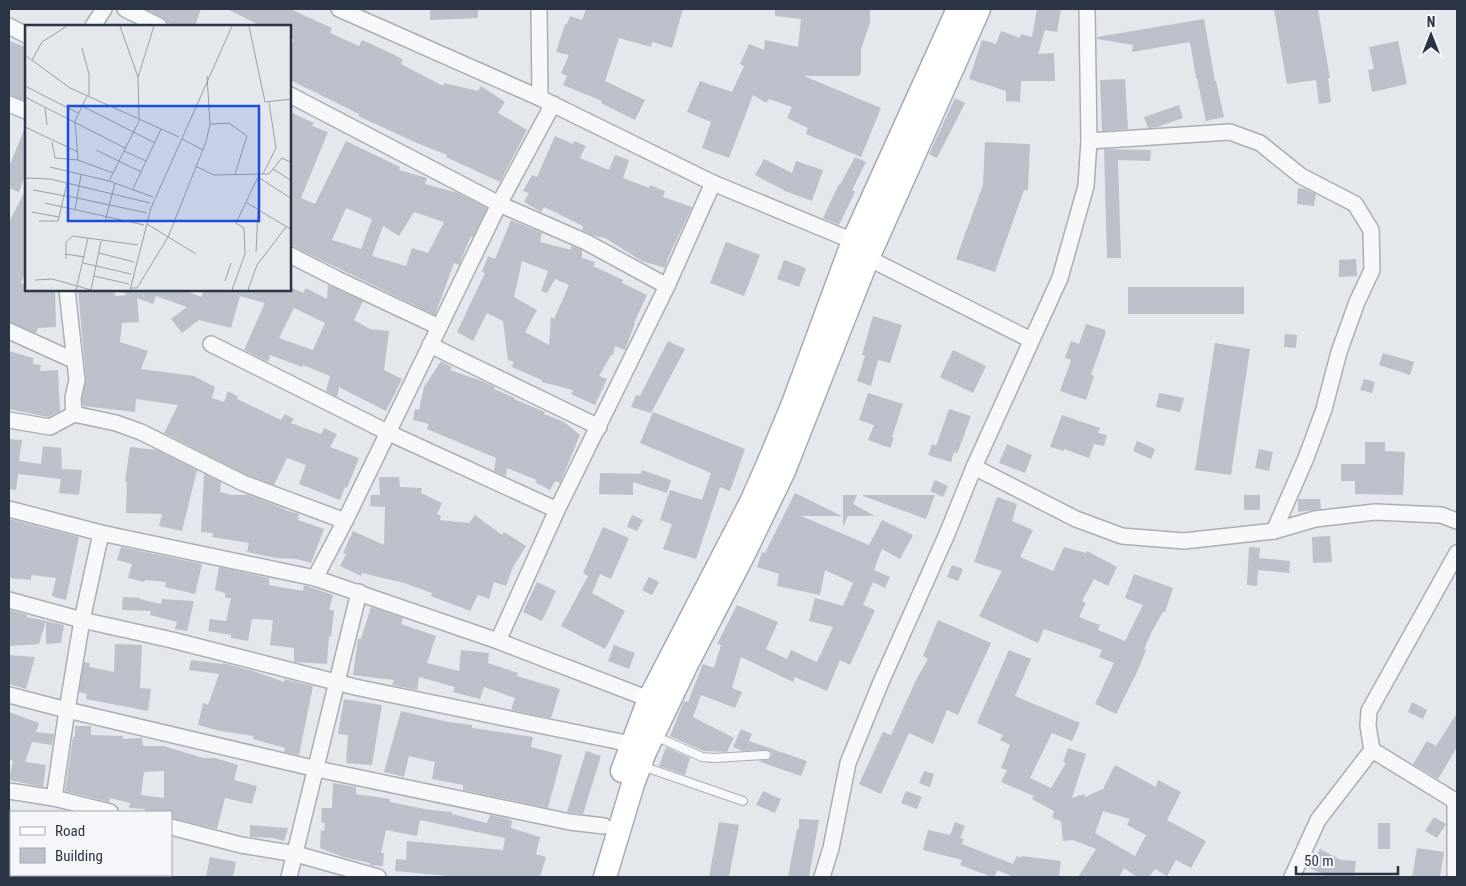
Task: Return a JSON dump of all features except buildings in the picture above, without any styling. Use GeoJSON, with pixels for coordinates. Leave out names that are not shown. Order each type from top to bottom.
{"type":"FeatureCollection","features":[{"type":"Feature","properties":{"kind":"main road"},"geometry":{"type":"LineString","coordinates":[[605,877],[632,784],[686,666],[727,568],[751,502],[792,406],[852,240],[958,9]]}},
{"type":"Feature","properties":{"kind":"main road"},"geometry":{"type":"LineString","coordinates":[[590,877],[604,826],[631,744],[649,699],[784,471],[868,258],[979,9]]}},
{"type":"Feature","properties":{"kind":"street"},"geometry":{"type":"LineString","coordinates":[[94,25],[104,9]]}},
{"type":"Feature","properties":{"kind":"street"},"geometry":{"type":"LineString","coordinates":[[125,9],[157,25]]}},
{"type":"Feature","properties":{"kind":"street"},"geometry":{"type":"LineString","coordinates":[[339,9],[547,101],[713,183],[852,240]]}},
{"type":"Feature","properties":{"kind":"street"},"geometry":{"type":"LineString","coordinates":[[315,578],[345,521],[547,101],[539,9]]}},
{"type":"Feature","properties":{"kind":"street"},"geometry":{"type":"LineString","coordinates":[[822,877],[831,848],[848,763],[974,468],[1060,278],[1086,186],[1089,141],[1087,9]]}},
{"type":"Feature","properties":{"kind":"street"},"geometry":{"type":"LineString","coordinates":[[9,26],[25,34]]}},
{"type":"Feature","properties":{"kind":"street"},"geometry":{"type":"LineString","coordinates":[[291,96],[499,204],[586,242],[667,286]]}},
{"type":"Feature","properties":{"kind":"street"},"geometry":{"type":"LineString","coordinates":[[9,104],[25,111]]}},
{"type":"Feature","properties":{"kind":"street"},"geometry":{"type":"LineString","coordinates":[[1089,141],[1230,132],[1260,144],[1301,176],[1355,204],[1372,230],[1372,270],[1348,327],[1324,410],[1306,458],[1274,531]]}},
{"type":"Feature","properties":{"kind":"street"},"geometry":{"type":"LineString","coordinates":[[498,641],[557,510],[667,286],[713,183]]}},
{"type":"Feature","properties":{"kind":"street"},"geometry":{"type":"LineString","coordinates":[[291,256],[439,327]]}},
{"type":"Feature","properties":{"kind":"street"},"geometry":{"type":"LineString","coordinates":[[868,258],[1032,340]]}},
{"type":"Feature","properties":{"kind":"street"},"geometry":{"type":"LineString","coordinates":[[66,291],[77,380],[73,398],[74,414]]}},
{"type":"Feature","properties":{"kind":"street"},"geometry":{"type":"LineString","coordinates":[[9,331],[74,360]]}},
{"type":"Feature","properties":{"kind":"street"},"geometry":{"type":"LineString","coordinates":[[212,344],[387,432],[557,510]]}},
{"type":"Feature","properties":{"kind":"street"},"geometry":{"type":"LineString","coordinates":[[430,345],[598,427]]}},
{"type":"Feature","properties":{"kind":"street"},"geometry":{"type":"LineString","coordinates":[[9,420],[50,427],[74,414],[116,423],[141,432],[244,483],[345,521]]}},
{"type":"Feature","properties":{"kind":"street"},"geometry":{"type":"LineString","coordinates":[[974,468],[1076,519],[1122,536],[1184,541],[1274,531],[1316,520],[1375,512],[1441,515],[1457,521]]}},
{"type":"Feature","properties":{"kind":"street"},"geometry":{"type":"LineString","coordinates":[[9,508],[101,532],[315,578],[498,641],[649,699]]}},
{"type":"Feature","properties":{"kind":"street"},"geometry":{"type":"LineString","coordinates":[[54,798],[82,620],[101,532]]}},
{"type":"Feature","properties":{"kind":"street"},"geometry":{"type":"LineString","coordinates":[[1292,877],[1318,820],[1372,750],[1368,726],[1370,711],[1457,553]]}},
{"type":"Feature","properties":{"kind":"street"},"geometry":{"type":"LineString","coordinates":[[289,877],[359,592]]}},
{"type":"Feature","properties":{"kind":"street"},"geometry":{"type":"LineString","coordinates":[[9,600],[82,620],[172,640],[336,682],[631,744]]}},
{"type":"Feature","properties":{"kind":"street"},"geometry":{"type":"LineString","coordinates":[[9,695],[316,768],[570,822],[604,826]]}},
{"type":"Feature","properties":{"kind":"street"},"geometry":{"type":"LineString","coordinates":[[1372,750],[1456,802],[1455,877]]}},
{"type":"Feature","properties":{"kind":"street"},"geometry":{"type":"LineString","coordinates":[[9,791],[54,798],[106,811]]}},
{"type":"Feature","properties":{"kind":"street"},"geometry":{"type":"LineString","coordinates":[[172,827],[241,845],[296,854],[378,877]]}},
{"type":"Feature","properties":{"kind":"lane"},"geometry":{"type":"LineString","coordinates":[[653,736],[702,757],[766,755]]}},
{"type":"Feature","properties":{"kind":"lane"},"geometry":{"type":"LineString","coordinates":[[640,765],[742,801]]}}]}
